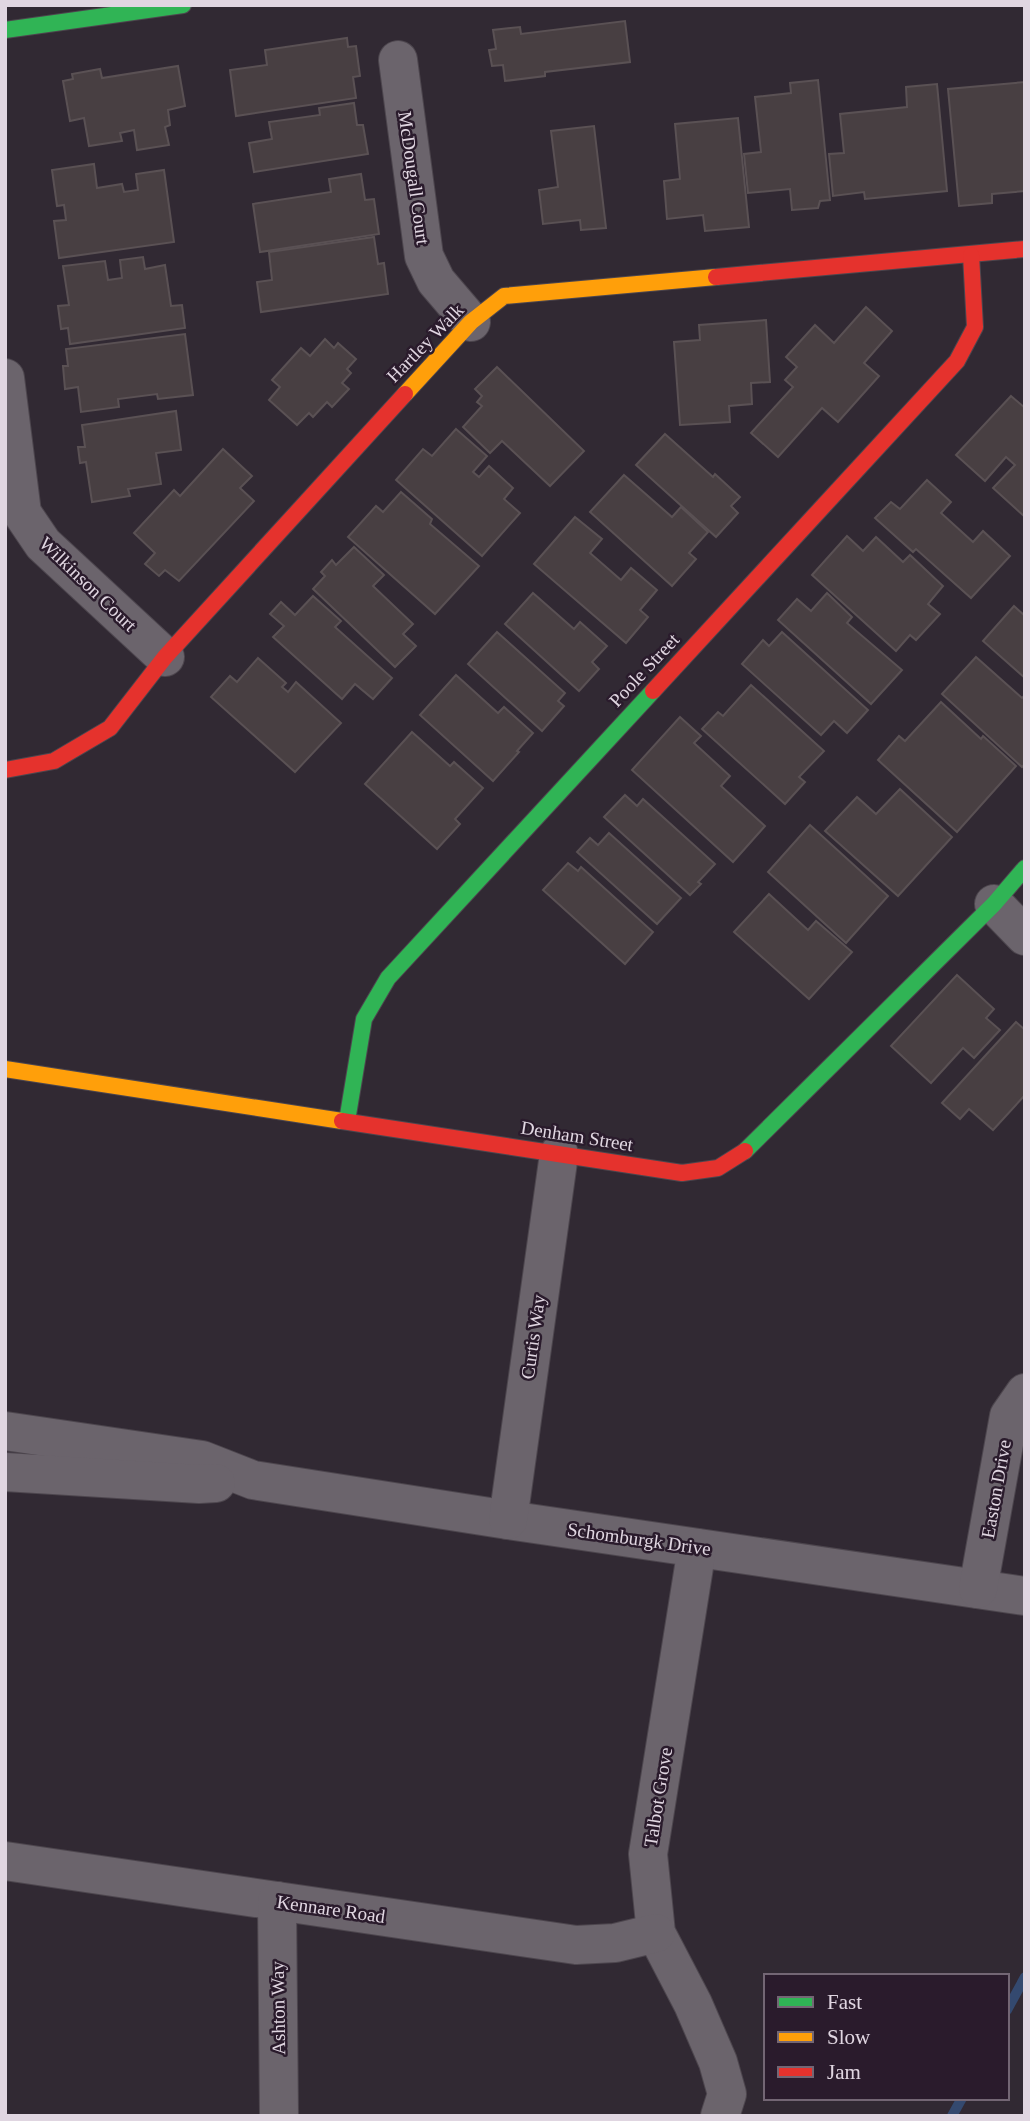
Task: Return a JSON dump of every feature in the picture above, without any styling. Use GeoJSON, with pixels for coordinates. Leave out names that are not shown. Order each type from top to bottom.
{"type":"FeatureCollection","features":[{"type":"Feature","properties":{"kind":"street"},"geometry":{"type":"LineString","coordinates":[[5,30],[183,5]]}},
{"type":"Feature","properties":{"kind":"street","name":"McDougall Court"},"geometry":{"type":"LineString","coordinates":[[398,60],[424,256],[436,281],[471,322]]}},
{"type":"Feature","properties":{"kind":"street","name":"Hartley Walk"},"geometry":{"type":"LineString","coordinates":[[5,770],[54,761],[110,729],[165,657],[471,322],[504,296],[1025,250]]}},
{"type":"Feature","properties":{"kind":"street","name":"Poole Street"},"geometry":{"type":"LineString","coordinates":[[346,1121],[365,1019],[388,978],[957,361],[975,327],[971,255]]}},
{"type":"Feature","properties":{"kind":"street","name":"Wilkinson Court"},"geometry":{"type":"LineString","coordinates":[[5,378],[22,513],[43,544],[165,657]]}},
{"type":"Feature","properties":{"kind":"street","name":"Denham Street"},"geometry":{"type":"LineString","coordinates":[[5,1069],[682,1173],[718,1168],[750,1148],[994,904],[1025,868]]}},
{"type":"Feature","properties":{"kind":"street"},"geometry":{"type":"LineString","coordinates":[[994,904],[1025,936]]}},
{"type":"Feature","properties":{"kind":"street","name":"Curtis Way"},"geometry":{"type":"LineString","coordinates":[[508,1520],[559,1154]]}},
{"type":"Feature","properties":{"kind":"street","name":"Easton Drive"},"geometry":{"type":"LineString","coordinates":[[978,1589],[1009,1416],[1025,1393]]}},
{"type":"Feature","properties":{"kind":"street","name":"Schomburgk Drive"},"geometry":{"type":"LineString","coordinates":[[5,1431],[202,1460],[253,1480],[1025,1596]]}},
{"type":"Feature","properties":{"kind":"street","name":"Schomburgk Drive"},"geometry":{"type":"LineString","coordinates":[[5,1472],[199,1484],[253,1480]]}},
{"type":"Feature","properties":{"kind":"street","name":"Talbot Grove"},"geometry":{"type":"LineString","coordinates":[[697,1548],[648,1854],[656,1933],[693,2004],[718,2062],[727,2094],[720,2116]]}},
{"type":"Feature","properties":{"kind":"street","name":"Kennare Road"},"geometry":{"type":"LineString","coordinates":[[5,1861],[576,1945],[615,1943],[656,1933]]}},
{"type":"Feature","properties":{"kind":"street","name":"Ashton Way"},"geometry":{"type":"LineString","coordinates":[[277,1900],[279,2116]]}},
{"type":"Feature","properties":{"kind":"building"},"geometry":{"type":"Polygon","coordinates":[[[625,21],[630,62],[545,72],[545,76],[505,81],[503,65],[492,66],[489,50],[496,49],[493,30],[520,27],[521,34],[625,21]]]}},
{"type":"Feature","properties":{"kind":"building"},"geometry":{"type":"Polygon","coordinates":[[[347,38],[348,47],[356,46],[360,76],[353,77],[356,98],[236,116],[230,70],[267,65],[265,50],[347,38]]]}},
{"type":"Feature","properties":{"kind":"building"},"geometry":{"type":"Polygon","coordinates":[[[178,66],[185,106],[168,110],[170,125],[165,127],[169,145],[137,150],[134,130],[120,133],[122,141],[89,146],[84,118],[70,121],[63,81],[73,79],[72,74],[100,69],[102,78],[178,66]]]}},
{"type":"Feature","properties":{"kind":"building"},"geometry":{"type":"Polygon","coordinates":[[[818,80],[830,200],[820,201],[818,208],[792,210],[790,189],[748,193],[744,154],[761,152],[755,97],[791,93],[790,83],[818,80]]]}},
{"type":"Feature","properties":{"kind":"building"},"geometry":{"type":"Polygon","coordinates":[[[1025,82],[1025,191],[992,194],[992,203],[959,206],[948,89],[1025,82]]]}},
{"type":"Feature","properties":{"kind":"building"},"geometry":{"type":"Polygon","coordinates":[[[937,84],[947,191],[865,199],[864,192],[833,196],[829,154],[844,153],[840,114],[907,107],[906,87],[937,84]]]}},
{"type":"Feature","properties":{"kind":"building"},"geometry":{"type":"Polygon","coordinates":[[[354,103],[357,125],[363,125],[368,154],[254,172],[249,143],[272,139],[269,122],[320,115],[319,108],[354,103]]]}},
{"type":"Feature","properties":{"kind":"building"},"geometry":{"type":"Polygon","coordinates":[[[738,118],[749,227],[705,231],[703,215],[667,219],[664,181],[680,179],[675,124],[738,118]]]}},
{"type":"Feature","properties":{"kind":"building"},"geometry":{"type":"Polygon","coordinates":[[[594,126],[606,228],[581,230],[580,220],[543,224],[539,190],[558,187],[551,131],[594,126]]]}},
{"type":"Feature","properties":{"kind":"building"},"geometry":{"type":"Polygon","coordinates":[[[94,164],[97,188],[122,184],[124,192],[138,190],[136,174],[164,170],[174,242],[59,258],[54,221],[66,220],[64,205],[57,206],[52,170],[94,164]]]}},
{"type":"Feature","properties":{"kind":"building"},"geometry":{"type":"Polygon","coordinates":[[[361,174],[365,200],[374,199],[379,234],[260,252],[253,204],[331,192],[329,179],[361,174]]]}},
{"type":"Feature","properties":{"kind":"building"},"geometry":{"type":"Polygon","coordinates":[[[374,237],[378,264],[384,263],[388,294],[261,312],[257,282],[272,280],[269,252],[374,237]]]}},
{"type":"Feature","properties":{"kind":"building"},"geometry":{"type":"Polygon","coordinates":[[[143,257],[145,269],[165,265],[171,306],[182,305],[185,328],[70,344],[68,328],[61,329],[58,306],[69,305],[63,266],[105,261],[108,280],[122,278],[120,260],[143,257]]]}},
{"type":"Feature","properties":{"kind":"building"},"geometry":{"type":"Polygon","coordinates":[[[866,307],[892,331],[864,363],[879,376],[838,422],[822,408],[778,457],[751,433],[793,387],[785,380],[797,367],[786,357],[815,325],[834,343],[866,307]]]}},
{"type":"Feature","properties":{"kind":"building"},"geometry":{"type":"Polygon","coordinates":[[[766,320],[770,382],[751,383],[752,404],[729,406],[730,422],[680,425],[674,342],[700,340],[699,325],[766,320]]]}},
{"type":"Feature","properties":{"kind":"building"},"geometry":{"type":"Polygon","coordinates":[[[185,334],[193,395],[158,399],[157,394],[118,399],[119,407],[81,412],[78,387],[65,389],[63,366],[68,366],[66,349],[185,334]]]}},
{"type":"Feature","properties":{"kind":"building"},"geometry":{"type":"Polygon","coordinates":[[[325,339],[334,348],[338,343],[356,359],[347,369],[351,373],[342,383],[349,389],[332,407],[327,402],[313,417],[309,413],[297,425],[269,400],[280,387],[272,380],[301,348],[310,356],[325,339]]]}},
{"type":"Feature","properties":{"kind":"building"},"geometry":{"type":"Polygon","coordinates":[[[497,367],[584,451],[550,486],[502,441],[490,453],[463,427],[482,406],[477,402],[482,396],[475,389],[497,367]]]}},
{"type":"Feature","properties":{"kind":"building"},"geometry":{"type":"Polygon","coordinates":[[[1011,396],[1025,408],[1025,517],[993,488],[1015,465],[1006,457],[985,481],[956,455],[1011,396]]]}},
{"type":"Feature","properties":{"kind":"building"},"geometry":{"type":"Polygon","coordinates":[[[176,411],[181,450],[156,453],[161,484],[128,489],[130,496],[92,502],[86,462],[80,463],[78,447],[85,447],[82,425],[176,411]]]}},
{"type":"Feature","properties":{"kind":"building"},"geometry":{"type":"Polygon","coordinates":[[[456,429],[487,456],[473,472],[479,477],[489,466],[513,488],[504,499],[520,513],[482,556],[396,480],[423,449],[432,456],[456,429]]]}},
{"type":"Feature","properties":{"kind":"building"},"geometry":{"type":"Polygon","coordinates":[[[665,434],[740,497],[731,506],[738,513],[716,537],[636,465],[665,434]]]}},
{"type":"Feature","properties":{"kind":"building"},"geometry":{"type":"Polygon","coordinates":[[[223,449],[252,476],[240,488],[254,501],[179,581],[165,570],[159,576],[145,564],[155,553],[134,533],[174,490],[180,496],[223,449]]]}},
{"type":"Feature","properties":{"kind":"building"},"geometry":{"type":"Polygon","coordinates":[[[624,475],[672,517],[681,507],[708,532],[689,553],[696,559],[672,586],[590,512],[624,475]]]}},
{"type":"Feature","properties":{"kind":"building"},"geometry":{"type":"Polygon","coordinates":[[[927,480],[951,502],[941,513],[973,542],[983,531],[1010,556],[971,598],[916,549],[913,552],[875,518],[891,502],[900,509],[927,480]]]}},
{"type":"Feature","properties":{"kind":"building"},"geometry":{"type":"Polygon","coordinates":[[[401,492],[432,519],[430,524],[479,566],[435,614],[348,537],[376,506],[383,512],[401,492]]]}},
{"type":"Feature","properties":{"kind":"building"},"geometry":{"type":"Polygon","coordinates":[[[575,517],[602,539],[590,553],[621,580],[631,568],[657,590],[640,610],[648,617],[626,643],[534,564],[575,517]]]}},
{"type":"Feature","properties":{"kind":"building"},"geometry":{"type":"Polygon","coordinates":[[[847,536],[863,551],[876,537],[903,562],[910,555],[943,586],[928,604],[940,614],[916,640],[910,635],[896,651],[812,575],[847,536]]]}},
{"type":"Feature","properties":{"kind":"building"},"geometry":{"type":"Polygon","coordinates":[[[354,547],[384,575],[373,586],[413,624],[403,634],[416,646],[395,667],[313,589],[325,576],[321,572],[332,560],[336,565],[354,547]]]}},
{"type":"Feature","properties":{"kind":"building"},"geometry":{"type":"Polygon","coordinates":[[[533,593],[574,629],[580,622],[607,646],[592,662],[599,669],[579,691],[505,624],[533,593]]]}},
{"type":"Feature","properties":{"kind":"building"},"geometry":{"type":"Polygon","coordinates":[[[827,593],[852,617],[847,623],[902,670],[871,704],[778,620],[797,599],[811,611],[827,593]]]}},
{"type":"Feature","properties":{"kind":"building"},"geometry":{"type":"Polygon","coordinates":[[[313,596],[341,621],[335,627],[392,678],[373,699],[355,684],[342,699],[273,637],[284,626],[270,614],[281,602],[295,615],[313,596]]]}},
{"type":"Feature","properties":{"kind":"building"},"geometry":{"type":"Polygon","coordinates":[[[1014,606],[1025,616],[1025,678],[983,641],[1014,606]]]}},
{"type":"Feature","properties":{"kind":"building"},"geometry":{"type":"Polygon","coordinates":[[[497,632],[565,693],[558,701],[564,706],[542,731],[468,664],[497,632]]]}},
{"type":"Feature","properties":{"kind":"building"},"geometry":{"type":"Polygon","coordinates":[[[782,632],[868,710],[847,733],[834,721],[821,735],[742,664],[763,640],[769,646],[782,632]]]}},
{"type":"Feature","properties":{"kind":"building"},"geometry":{"type":"Polygon","coordinates":[[[976,657],[1022,698],[1025,695],[1025,764],[1022,767],[942,694],[976,657]]]}},
{"type":"Feature","properties":{"kind":"building"},"geometry":{"type":"Polygon","coordinates":[[[258,658],[286,683],[282,687],[288,692],[296,682],[341,723],[295,772],[211,697],[230,676],[237,682],[258,658]]]}},
{"type":"Feature","properties":{"kind":"building"},"geometry":{"type":"Polygon","coordinates":[[[456,675],[498,713],[504,707],[533,733],[493,781],[420,715],[456,675]]]}},
{"type":"Feature","properties":{"kind":"building"},"geometry":{"type":"Polygon","coordinates":[[[751,685],[824,751],[799,777],[805,782],[785,804],[702,729],[718,712],[723,716],[751,685]]]}},
{"type":"Feature","properties":{"kind":"building"},"geometry":{"type":"Polygon","coordinates":[[[941,702],[981,739],[983,736],[1016,766],[957,832],[878,760],[899,736],[905,741],[941,702]]]}},
{"type":"Feature","properties":{"kind":"building"},"geometry":{"type":"Polygon","coordinates":[[[680,717],[701,736],[694,743],[730,776],[721,786],[765,826],[733,862],[632,770],[680,717]]]}},
{"type":"Feature","properties":{"kind":"building"},"geometry":{"type":"Polygon","coordinates":[[[412,732],[450,766],[454,762],[483,788],[455,819],[460,824],[437,849],[365,784],[412,732]]]}},
{"type":"Feature","properties":{"kind":"building"},"geometry":{"type":"Polygon","coordinates":[[[900,789],[952,837],[898,896],[825,831],[857,797],[876,814],[900,789]]]}},
{"type":"Feature","properties":{"kind":"building"},"geometry":{"type":"Polygon","coordinates":[[[625,795],[637,806],[643,799],[715,864],[690,895],[604,817],[625,795]]]}},
{"type":"Feature","properties":{"kind":"building"},"geometry":{"type":"Polygon","coordinates":[[[810,825],[888,896],[846,943],[768,872],[810,825]]]}},
{"type":"Feature","properties":{"kind":"building"},"geometry":{"type":"Polygon","coordinates":[[[609,833],[681,898],[657,924],[577,852],[590,838],[598,845],[609,833]]]}},
{"type":"Feature","properties":{"kind":"building"},"geometry":{"type":"Polygon","coordinates":[[[568,863],[578,871],[581,867],[653,932],[625,964],[543,890],[568,863]]]}},
{"type":"Feature","properties":{"kind":"building"},"geometry":{"type":"Polygon","coordinates":[[[769,894],[808,930],[816,921],[852,952],[809,999],[734,932],[769,894]]]}},
{"type":"Feature","properties":{"kind":"building"},"geometry":{"type":"Polygon","coordinates":[[[957,975],[994,1009],[986,1018],[1000,1030],[974,1058],[963,1048],[931,1083],[891,1046],[957,975]]]}},
{"type":"Feature","properties":{"kind":"building"},"geometry":{"type":"Polygon","coordinates":[[[1016,1022],[1025,1030],[1025,1095],[993,1130],[969,1109],[960,1119],[942,1103],[1016,1022]]]}},
{"type":"Feature","properties":{"kind":"waterway"},"geometry":{"type":"LineString","coordinates":[[1009,2006],[1025,1977]]}},
{"type":"Feature","properties":{"kind":"waterway"},"geometry":{"type":"LineString","coordinates":[[952,2116],[961,2100]]}},
{"type":"Feature","properties":{"kind":"traffic: fast"},"geometry":{"type":"LineString","coordinates":[[5,30],[183,5]]}},
{"type":"Feature","properties":{"kind":"traffic: fast"},"geometry":{"type":"LineString","coordinates":[[347,1121],[364,1019],[388,978],[653,691]]}},
{"type":"Feature","properties":{"kind":"traffic: fast"},"geometry":{"type":"LineString","coordinates":[[745,1151],[994,904],[1025,868]]}},
{"type":"Feature","properties":{"kind":"traffic: slow"},"geometry":{"type":"LineString","coordinates":[[405,394],[471,322],[504,296],[716,277]]}},
{"type":"Feature","properties":{"kind":"traffic: slow"},"geometry":{"type":"LineString","coordinates":[[5,1069],[342,1121]]}},
{"type":"Feature","properties":{"kind":"traffic: jam"},"geometry":{"type":"LineString","coordinates":[[716,277],[1025,249]]}},
{"type":"Feature","properties":{"kind":"traffic: jam"},"geometry":{"type":"LineString","coordinates":[[653,691],[957,361],[975,327],[971,255]]}},
{"type":"Feature","properties":{"kind":"traffic: jam"},"geometry":{"type":"LineString","coordinates":[[5,770],[54,761],[110,728],[165,657],[405,394]]}},
{"type":"Feature","properties":{"kind":"traffic: jam"},"geometry":{"type":"LineString","coordinates":[[342,1121],[682,1173],[718,1168],[745,1151]]}}]}
